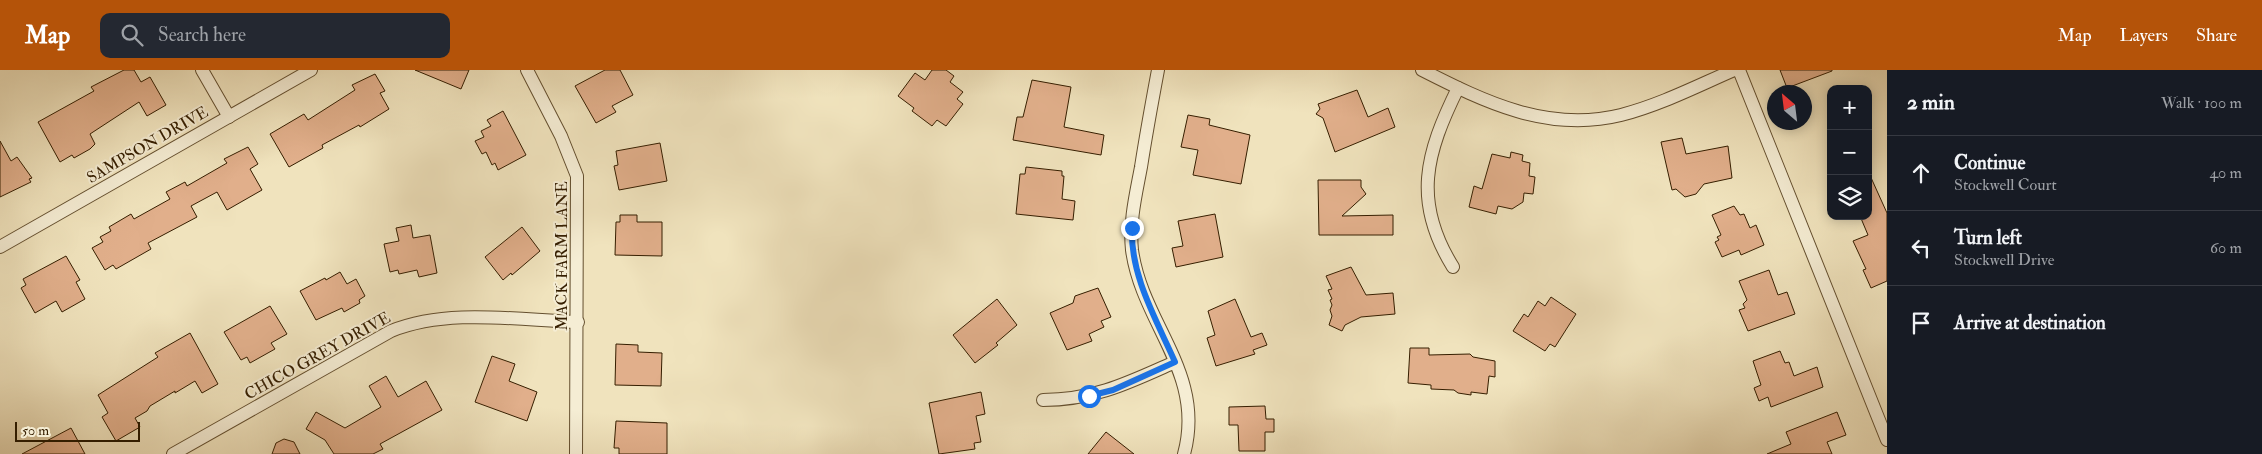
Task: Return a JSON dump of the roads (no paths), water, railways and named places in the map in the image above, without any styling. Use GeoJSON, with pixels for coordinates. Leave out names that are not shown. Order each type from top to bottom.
{"type":"FeatureCollection","features":[{"type":"Feature","properties":{"kind":"street"},"geometry":{"type":"LineString","coordinates":[[202,70],[229,116]]}},
{"type":"Feature","properties":{"kind":"street","name":"SAMPSON DRIVE"},"geometry":{"type":"LineString","coordinates":[[0,246],[311,70]]}},
{"type":"Feature","properties":{"kind":"street","name":"MACK FARM LANE"},"geometry":{"type":"LineString","coordinates":[[526,70],[561,136],[577,176],[578,322],[576,454]]}},
{"type":"Feature","properties":{"kind":"street"},"geometry":{"type":"LineString","coordinates":[[1158,70],[1133,209],[1132,248],[1142,287],[1183,380],[1190,407],[1189,435],[1184,454]]}},
{"type":"Feature","properties":{"kind":"street"},"geometry":{"type":"LineString","coordinates":[[1422,70],[1512,111],[1543,117],[1588,119],[1621,115],[1658,103],[1734,70]]}},
{"type":"Feature","properties":{"kind":"street"},"geometry":{"type":"LineString","coordinates":[[1739,70],[1884,425],[1887,440]]}},
{"type":"Feature","properties":{"kind":"street"},"geometry":{"type":"LineString","coordinates":[[1453,267],[1439,242],[1432,220],[1428,180],[1434,141],[1458,88]]}},
{"type":"Feature","properties":{"kind":"street","name":"CHICO GREY DRIVE"},"geometry":{"type":"LineString","coordinates":[[173,454],[391,330],[409,323],[450,317],[578,322]]}},
{"type":"Feature","properties":{"kind":"street"},"geometry":{"type":"LineString","coordinates":[[1043,400],[1075,400],[1099,394],[1175,362]]}}]}
